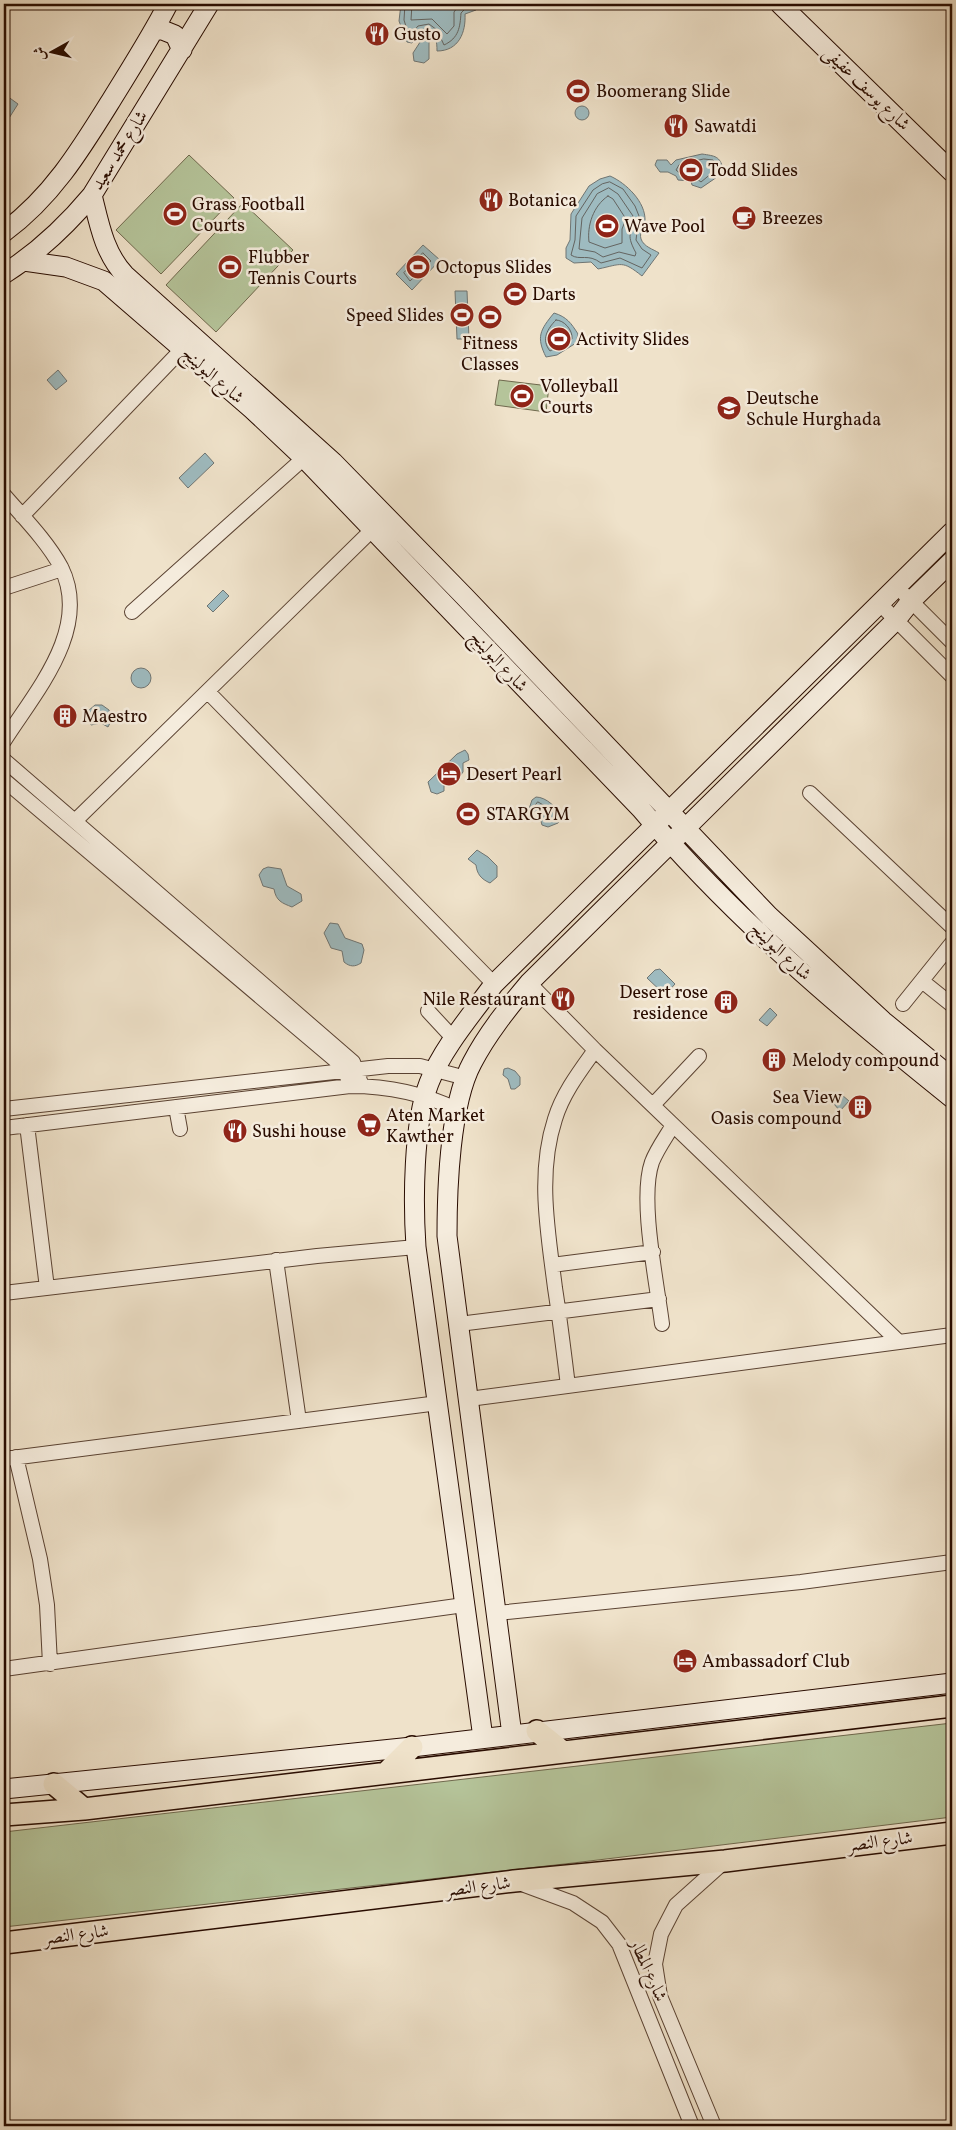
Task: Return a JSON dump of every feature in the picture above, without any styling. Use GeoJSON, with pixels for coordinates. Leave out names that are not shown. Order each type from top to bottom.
{"type":"FeatureCollection","features":[{"type":"Feature","properties":{"kind":"main road"},"geometry":{"type":"LineString","coordinates":[[4,1816],[84,1809],[952,1706]]}},
{"type":"Feature","properties":{"kind":"main road"},"geometry":{"type":"LineString","coordinates":[[537,1731],[563,1752]]}},
{"type":"Feature","properties":{"kind":"main road"},"geometry":{"type":"LineString","coordinates":[[386,1773],[412,1747]]}},
{"type":"Feature","properties":{"kind":"main road"},"geometry":{"type":"LineString","coordinates":[[54,1784],[84,1809]]}},
{"type":"Feature","properties":{"kind":"main road","name":"شارع النصر"},"geometry":{"type":"LineString","coordinates":[[4,1943],[514,1881],[725,1861],[952,1832]]}},
{"type":"Feature","properties":{"kind":"street","name":"شارع محمد سعيد"},"geometry":{"type":"LineString","coordinates":[[4,232],[39,203],[77,155],[153,32],[168,4]]}},
{"type":"Feature","properties":{"kind":"street"},"geometry":{"type":"LineString","coordinates":[[193,4],[204,4]]}},
{"type":"Feature","properties":{"kind":"street","name":"شارع محمد سعيد"},"geometry":{"type":"LineString","coordinates":[[4,274],[24,261],[75,215],[92,194],[209,4]]}},
{"type":"Feature","properties":{"kind":"street","name":"شارع يوسف عفيفى"},"geometry":{"type":"LineString","coordinates":[[780,4],[952,172]]}},
{"type":"Feature","properties":{"kind":"street"},"geometry":{"type":"LineString","coordinates":[[153,32],[160,29],[175,34],[182,50]]}},
{"type":"Feature","properties":{"kind":"street","name":"شارع البولينج"},"geometry":{"type":"LineString","coordinates":[[92,194],[99,225],[116,265],[188,343],[373,529],[442,589],[464,596],[662,819],[670,842],[770,943],[878,1028],[952,1078]]}},
{"type":"Feature","properties":{"kind":"street","name":"شارع البولينج"},"geometry":{"type":"LineString","coordinates":[[24,261],[66,266],[104,282],[188,343],[333,462],[442,589],[450,610],[662,819],[683,828],[878,1028],[952,1098]]}},
{"type":"Feature","properties":{"kind":"street"},"geometry":{"type":"LineString","coordinates":[[22,516],[188,343]]}},
{"type":"Feature","properties":{"kind":"street"},"geometry":{"type":"LineString","coordinates":[[132,612],[304,458]]}},
{"type":"Feature","properties":{"kind":"street"},"geometry":{"type":"LineString","coordinates":[[4,495],[51,552],[62,569],[69,600],[68,626],[61,650],[46,679],[4,741]]}},
{"type":"Feature","properties":{"kind":"street"},"geometry":{"type":"LineString","coordinates":[[75,821],[209,693],[373,529]]}},
{"type":"Feature","properties":{"kind":"street"},"geometry":{"type":"LineString","coordinates":[[483,1738],[416,1247],[414,1216],[420,1120],[429,1084],[454,1039],[494,984],[952,532]]}},
{"type":"Feature","properties":{"kind":"street"},"geometry":{"type":"LineString","coordinates":[[512,1735],[447,1236],[448,1178],[458,1110],[471,1064],[500,1018],[528,983],[896,620],[911,601],[952,561]]}},
{"type":"Feature","properties":{"kind":"street"},"geometry":{"type":"LineString","coordinates":[[4,588],[62,569]]}},
{"type":"Feature","properties":{"kind":"street"},"geometry":{"type":"LineString","coordinates":[[897,586],[952,642]]}},
{"type":"Feature","properties":{"kind":"street"},"geometry":{"type":"LineString","coordinates":[[450,610],[464,596]]}},
{"type":"Feature","properties":{"kind":"street"},"geometry":{"type":"LineString","coordinates":[[880,603],[952,676]]}},
{"type":"Feature","properties":{"kind":"street"},"geometry":{"type":"LineString","coordinates":[[209,693],[494,984]]}},
{"type":"Feature","properties":{"kind":"street"},"geometry":{"type":"LineString","coordinates":[[4,760],[353,1062],[351,1070],[356,1086]]}},
{"type":"Feature","properties":{"kind":"street"},"geometry":{"type":"LineString","coordinates":[[4,780],[335,1060],[351,1070]]}},
{"type":"Feature","properties":{"kind":"street"},"geometry":{"type":"LineString","coordinates":[[810,793],[952,927]]}},
{"type":"Feature","properties":{"kind":"street"},"geometry":{"type":"LineString","coordinates":[[166,918],[175,906]]}},
{"type":"Feature","properties":{"kind":"street"},"geometry":{"type":"LineString","coordinates":[[903,1004],[952,943]]}},
{"type":"Feature","properties":{"kind":"street"},"geometry":{"type":"LineString","coordinates":[[922,981],[952,1005]]}},
{"type":"Feature","properties":{"kind":"street"},"geometry":{"type":"LineString","coordinates":[[528,983],[595,1050],[900,1342]]}},
{"type":"Feature","properties":{"kind":"street"},"geometry":{"type":"LineString","coordinates":[[428,1011],[454,1039]]}},
{"type":"Feature","properties":{"kind":"street"},"geometry":{"type":"LineString","coordinates":[[568,1386],[544,1190],[546,1159],[555,1118],[574,1078],[595,1050]]}},
{"type":"Feature","properties":{"kind":"street"},"geometry":{"type":"LineString","coordinates":[[653,1105],[699,1056]]}},
{"type":"Feature","properties":{"kind":"street"},"geometry":{"type":"LineString","coordinates":[[4,1109],[404,1065],[436,1070],[466,1078]]}},
{"type":"Feature","properties":{"kind":"street"},"geometry":{"type":"LineString","coordinates":[[4,1128],[356,1086],[392,1088],[426,1096],[458,1110]]}},
{"type":"Feature","properties":{"kind":"street"},"geometry":{"type":"LineString","coordinates":[[176,1107],[180,1130]]}},
{"type":"Feature","properties":{"kind":"street"},"geometry":{"type":"LineString","coordinates":[[27,1125],[47,1288]]}},
{"type":"Feature","properties":{"kind":"street"},"geometry":{"type":"LineString","coordinates":[[662,1324],[647,1185],[651,1163],[673,1125]]}},
{"type":"Feature","properties":{"kind":"street"},"geometry":{"type":"LineString","coordinates":[[4,1293],[276,1260],[416,1247]]}},
{"type":"Feature","properties":{"kind":"street"},"geometry":{"type":"LineString","coordinates":[[552,1265],[653,1252]]}},
{"type":"Feature","properties":{"kind":"street"},"geometry":{"type":"LineString","coordinates":[[276,1260],[299,1421]]}},
{"type":"Feature","properties":{"kind":"street"},"geometry":{"type":"LineString","coordinates":[[459,1324],[659,1299]]}},
{"type":"Feature","properties":{"kind":"street"},"geometry":{"type":"LineString","coordinates":[[469,1399],[952,1335]]}},
{"type":"Feature","properties":{"kind":"street"},"geometry":{"type":"LineString","coordinates":[[50,1664],[47,1605],[40,1558],[10,1458],[438,1403]]}},
{"type":"Feature","properties":{"kind":"street"},"geometry":{"type":"LineString","coordinates":[[496,1613],[801,1582],[952,1562]]}},
{"type":"Feature","properties":{"kind":"street"},"geometry":{"type":"LineString","coordinates":[[4,1669],[464,1605]]}},
{"type":"Feature","properties":{"kind":"street"},"geometry":{"type":"LineString","coordinates":[[4,1789],[412,1747],[952,1683]]}},
{"type":"Feature","properties":{"kind":"street"},"geometry":{"type":"LineString","coordinates":[[478,1700],[493,1704],[507,1696]]}},
{"type":"Feature","properties":{"kind":"street","name":"شارع المطار"},"geometry":{"type":"LineString","coordinates":[[714,2126],[660,1996],[654,1964],[661,1934],[676,1905],[725,1861]]}},
{"type":"Feature","properties":{"kind":"street","name":"شارع المطار"},"geometry":{"type":"LineString","coordinates":[[514,1881],[573,1903],[602,1922],[620,1944],[692,2126]]}},
{"type":"Feature","properties":{"kind":"street"},"geometry":{"type":"LineString","coordinates":[[675,2082],[692,2074]]}},
{"type":"Feature","properties":{"kind":"green space","name":"Grass Football Courts"},"geometry":{"type":"Polygon","coordinates":[[[189,155],[234,198],[161,274],[116,230],[189,155]]]}},
{"type":"Feature","properties":{"kind":"green space","name":"Flubber Tennis Courts"},"geometry":{"type":"Polygon","coordinates":[[[243,203],[293,250],[216,332],[166,285],[243,203]]]}},
{"type":"Feature","properties":{"kind":"green space","name":"Volleyball Courts"},"geometry":{"type":"Polygon","coordinates":[[[499,380],[549,386],[546,412],[495,405],[499,380]]]}},
{"type":"Feature","properties":{"kind":"green space"},"geometry":{"type":"Polygon","coordinates":[[[952,1723],[952,1817],[573,1863],[4,1927],[4,1832],[952,1723]]]}},
{"type":"Feature","properties":{"kind":"water"},"geometry":{"type":"Polygon","coordinates":[[[401,4],[474,4],[476,10],[465,14],[462,34],[456,44],[451,48],[437,51],[435,38],[427,29],[420,30],[412,43],[407,42],[399,21],[401,4]]]}},
{"type":"Feature","properties":{"kind":"water"},"geometry":{"type":"Polygon","coordinates":[[[424,36],[429,40],[429,59],[424,63],[414,61],[413,53],[424,36]]]}},
{"type":"Feature","properties":{"kind":"water","name":"Boomerang Slide"},"geometry":{"type":"Polygon","coordinates":[[[572,81],[590,90],[584,102],[566,93],[572,81]]]}},
{"type":"Feature","properties":{"kind":"water"},"geometry":{"type":"Polygon","coordinates":[[[7,96],[18,104],[4,126],[4,98],[7,96]]]}},
{"type":"Feature","properties":{"kind":"water"},"geometry":{"type":"Polygon","coordinates":[[[582,106],[587,108],[589,113],[587,118],[582,120],[577,118],[575,113],[577,108],[582,106]]]}},
{"type":"Feature","properties":{"kind":"water","name":"Todd Slides"},"geometry":{"type":"Polygon","coordinates":[[[702,154],[716,157],[723,169],[720,175],[701,188],[692,185],[691,181],[678,180],[676,176],[668,172],[660,172],[655,165],[657,160],[667,160],[671,165],[676,160],[702,154]]]}},
{"type":"Feature","properties":{"kind":"water","name":"Wave Pool"},"geometry":{"type":"Polygon","coordinates":[[[610,176],[622,183],[639,200],[645,221],[641,232],[642,242],[659,253],[642,276],[626,265],[598,269],[591,262],[574,263],[566,258],[566,248],[570,240],[571,214],[589,186],[600,179],[610,176]]]}},
{"type":"Feature","properties":{"kind":"water","name":"Octopus Slides"},"geometry":{"type":"Polygon","coordinates":[[[423,245],[440,260],[412,290],[396,274],[423,245]]]}},
{"type":"Feature","properties":{"kind":"water","name":"Speed Slides"},"geometry":{"type":"Polygon","coordinates":[[[455,291],[467,291],[469,339],[457,339],[455,291]]]}},
{"type":"Feature","properties":{"kind":"water","name":"Activity Slides"},"geometry":{"type":"Polygon","coordinates":[[[554,313],[568,321],[578,334],[576,343],[557,355],[546,357],[540,339],[545,324],[554,313]]]}},
{"type":"Feature","properties":{"kind":"water"},"geometry":{"type":"Polygon","coordinates":[[[58,370],[67,381],[56,390],[47,380],[58,370]]]}},
{"type":"Feature","properties":{"kind":"water"},"geometry":{"type":"Polygon","coordinates":[[[205,453],[214,463],[188,488],[179,478],[205,453]]]}},
{"type":"Feature","properties":{"kind":"water"},"geometry":{"type":"Polygon","coordinates":[[[223,590],[229,596],[213,612],[207,606],[223,590]]]}},
{"type":"Feature","properties":{"kind":"water"},"geometry":{"type":"Polygon","coordinates":[[[141,668],[148,671],[151,678],[148,685],[141,688],[134,685],[131,678],[134,671],[141,668]]]}},
{"type":"Feature","properties":{"kind":"water"},"geometry":{"type":"Polygon","coordinates":[[[95,705],[102,705],[109,710],[111,721],[108,727],[101,723],[91,725],[88,721],[88,711],[95,705]]]}},
{"type":"Feature","properties":{"kind":"water"},"geometry":{"type":"Polygon","coordinates":[[[465,750],[469,760],[463,763],[463,772],[453,780],[444,781],[444,791],[437,794],[431,792],[428,782],[457,754],[465,750]]]}},
{"type":"Feature","properties":{"kind":"water"},"geometry":{"type":"Polygon","coordinates":[[[536,797],[548,801],[554,807],[561,817],[558,823],[548,827],[542,825],[539,814],[529,809],[532,800],[536,797]]]}},
{"type":"Feature","properties":{"kind":"water"},"geometry":{"type":"Polygon","coordinates":[[[477,850],[497,866],[497,877],[490,883],[480,876],[476,865],[468,859],[477,850]]]}},
{"type":"Feature","properties":{"kind":"water"},"geometry":{"type":"Polygon","coordinates":[[[268,867],[281,869],[287,886],[301,894],[302,901],[292,907],[280,901],[274,889],[263,886],[259,875],[263,869],[268,867]]]}},
{"type":"Feature","properties":{"kind":"water"},"geometry":{"type":"Polygon","coordinates":[[[330,923],[338,924],[345,938],[362,944],[364,950],[361,963],[355,966],[348,965],[344,962],[342,951],[331,948],[324,933],[330,923]]]}},
{"type":"Feature","properties":{"kind":"water"},"geometry":{"type":"Polygon","coordinates":[[[660,969],[675,984],[665,995],[647,978],[655,970],[660,969]]]}},
{"type":"Feature","properties":{"kind":"water"},"geometry":{"type":"Polygon","coordinates":[[[770,1008],[777,1015],[767,1026],[759,1020],[770,1008]]]}},
{"type":"Feature","properties":{"kind":"water"},"geometry":{"type":"Polygon","coordinates":[[[508,1068],[515,1071],[520,1077],[520,1085],[515,1089],[511,1089],[508,1079],[503,1075],[504,1069],[508,1068]]]}},
{"type":"Feature","properties":{"kind":"water"},"geometry":{"type":"Polygon","coordinates":[[[842,1095],[849,1101],[840,1111],[834,1104],[842,1095]]]}},
{"type":"Feature","properties":{"kind":"place","name":"Gusto"},"geometry":{"type":"Point","coordinates":[377,34]}},
{"type":"Feature","properties":{"kind":"place","name":"Boomerang Slide"},"geometry":{"type":"Point","coordinates":[578,91]}},
{"type":"Feature","properties":{"kind":"place","name":"Sawatdi"},"geometry":{"type":"Point","coordinates":[676,126]}},
{"type":"Feature","properties":{"kind":"place","name":"Todd Slides"},"geometry":{"type":"Point","coordinates":[691,170]}},
{"type":"Feature","properties":{"kind":"place","name":"Botanica"},"geometry":{"type":"Point","coordinates":[491,200]}},
{"type":"Feature","properties":{"kind":"place","name":"Grass Football Courts"},"geometry":{"type":"Point","coordinates":[175,214]}},
{"type":"Feature","properties":{"kind":"place","name":"Breezes"},"geometry":{"type":"Point","coordinates":[744,218]}},
{"type":"Feature","properties":{"kind":"place","name":"Wave Pool"},"geometry":{"type":"Point","coordinates":[607,226]}},
{"type":"Feature","properties":{"kind":"place","name":"Flubber Tennis Courts"},"geometry":{"type":"Point","coordinates":[230,267]}},
{"type":"Feature","properties":{"kind":"place","name":"Octopus Slides"},"geometry":{"type":"Point","coordinates":[418,267]}},
{"type":"Feature","properties":{"kind":"place","name":"Darts"},"geometry":{"type":"Point","coordinates":[515,294]}},
{"type":"Feature","properties":{"kind":"place","name":"Speed Slides"},"geometry":{"type":"Point","coordinates":[462,315]}},
{"type":"Feature","properties":{"kind":"place","name":"Fitness Classes"},"geometry":{"type":"Point","coordinates":[490,317]}},
{"type":"Feature","properties":{"kind":"place","name":"Activity Slides"},"geometry":{"type":"Point","coordinates":[559,339]}},
{"type":"Feature","properties":{"kind":"place","name":"Volleyball Courts"},"geometry":{"type":"Point","coordinates":[522,396]}},
{"type":"Feature","properties":{"kind":"place","name":"Deutsche Schule Hurghada"},"geometry":{"type":"Point","coordinates":[729,408]}},
{"type":"Feature","properties":{"kind":"place","name":"Maestro"},"geometry":{"type":"Point","coordinates":[65,716]}},
{"type":"Feature","properties":{"kind":"place","name":"Desert Pearl"},"geometry":{"type":"Point","coordinates":[449,774]}},
{"type":"Feature","properties":{"kind":"place","name":"STARGYM"},"geometry":{"type":"Point","coordinates":[468,814]}},
{"type":"Feature","properties":{"kind":"place","name":"Nile Restaurant"},"geometry":{"type":"Point","coordinates":[563,999]}},
{"type":"Feature","properties":{"kind":"place","name":"Desert rose residence"},"geometry":{"type":"Point","coordinates":[726,1002]}},
{"type":"Feature","properties":{"kind":"place","name":"Melody compound"},"geometry":{"type":"Point","coordinates":[774,1060]}},
{"type":"Feature","properties":{"kind":"place","name":"Sea View Oasis compound"},"geometry":{"type":"Point","coordinates":[860,1107]}},
{"type":"Feature","properties":{"kind":"place","name":"Aten Market Kawther"},"geometry":{"type":"Point","coordinates":[369,1125]}},
{"type":"Feature","properties":{"kind":"place","name":"Sushi house"},"geometry":{"type":"Point","coordinates":[235,1131]}},
{"type":"Feature","properties":{"kind":"place","name":"Ambassadorf Club"},"geometry":{"type":"Point","coordinates":[685,1661]}}]}
